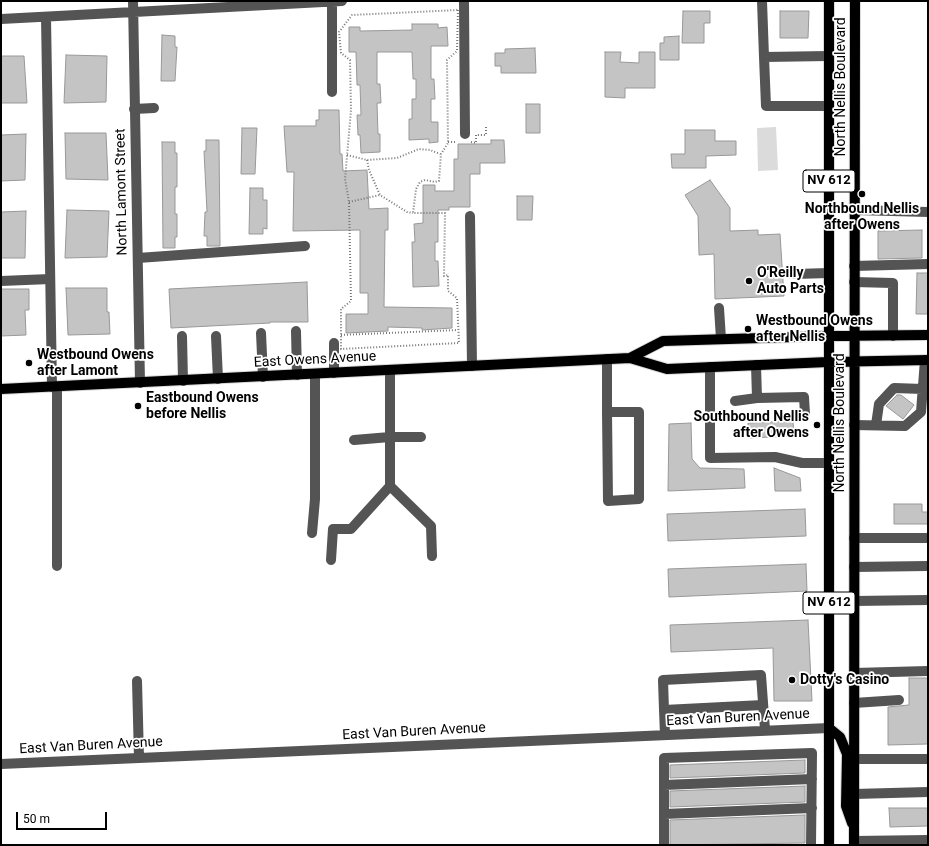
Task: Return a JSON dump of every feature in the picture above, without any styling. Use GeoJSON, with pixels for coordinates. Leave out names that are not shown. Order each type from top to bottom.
{"type":"FeatureCollection","features":[{"type":"Feature","properties":{"kind":"main road","name":"North Nellis Boulevard"},"geometry":{"type":"LineString","coordinates":[[829,1],[829,845]]}},
{"type":"Feature","properties":{"kind":"main road","name":"North Nellis Boulevard"},"geometry":{"type":"LineString","coordinates":[[854,839],[854,266],[856,1]]}},
{"type":"Feature","properties":{"kind":"main road","name":"East Owens Avenue"},"geometry":{"type":"LineString","coordinates":[[630,358],[663,342],[828,336],[928,335]]}},
{"type":"Feature","properties":{"kind":"main road","name":"East Owens Avenue"},"geometry":{"type":"LineString","coordinates":[[1,389],[630,358],[667,369],[854,361],[926,360]]}},
{"type":"Feature","properties":{"kind":"main road"},"geometry":{"type":"LineString","coordinates":[[829,728],[840,737],[847,754],[846,806],[854,839]]}},
{"type":"Feature","properties":{"kind":"street"},"geometry":{"type":"LineString","coordinates":[[1,19],[46,17],[133,6],[337,1],[332,92]]}},
{"type":"Feature","properties":{"kind":"street"},"geometry":{"type":"LineString","coordinates":[[464,1],[464,138]]}},
{"type":"Feature","properties":{"kind":"street"},"geometry":{"type":"LineString","coordinates":[[762,1],[766,106],[829,106]]}},
{"type":"Feature","properties":{"kind":"street","name":"North Lamont Street"},"geometry":{"type":"LineString","coordinates":[[133,6],[140,382]]}},
{"type":"Feature","properties":{"kind":"street"},"geometry":{"type":"LineString","coordinates":[[46,17],[50,280],[54,387],[57,566]]}},
{"type":"Feature","properties":{"kind":"street"},"geometry":{"type":"LineString","coordinates":[[764,57],[829,56]]}},
{"type":"Feature","properties":{"kind":"street"},"geometry":{"type":"LineString","coordinates":[[134,109],[154,108]]}},
{"type":"Feature","properties":{"kind":"street"},"geometry":{"type":"LineString","coordinates":[[855,210],[928,212]]}},
{"type":"Feature","properties":{"kind":"street"},"geometry":{"type":"LineString","coordinates":[[470,216],[472,366]]}},
{"type":"Feature","properties":{"kind":"street"},"geometry":{"type":"LineString","coordinates":[[138,258],[305,246]]}},
{"type":"Feature","properties":{"kind":"street"},"geometry":{"type":"LineString","coordinates":[[854,266],[928,264]]}},
{"type":"Feature","properties":{"kind":"street"},"geometry":{"type":"LineString","coordinates":[[795,274],[829,273]]}},
{"type":"Feature","properties":{"kind":"street"},"geometry":{"type":"LineString","coordinates":[[1,281],[50,280]]}},
{"type":"Feature","properties":{"kind":"street"},"geometry":{"type":"LineString","coordinates":[[854,282],[893,283],[893,336]]}},
{"type":"Feature","properties":{"kind":"street"},"geometry":{"type":"LineString","coordinates":[[719,308],[721,340]]}},
{"type":"Feature","properties":{"kind":"street"},"geometry":{"type":"LineString","coordinates":[[296,331],[298,375]]}},
{"type":"Feature","properties":{"kind":"street"},"geometry":{"type":"LineString","coordinates":[[261,333],[263,376]]}},
{"type":"Feature","properties":{"kind":"street"},"geometry":{"type":"LineString","coordinates":[[182,336],[183,380]]}},
{"type":"Feature","properties":{"kind":"street"},"geometry":{"type":"LineString","coordinates":[[216,336],[218,379]]}},
{"type":"Feature","properties":{"kind":"street"},"geometry":{"type":"LineString","coordinates":[[334,343],[334,373]]}},
{"type":"Feature","properties":{"kind":"street"},"geometry":{"type":"LineString","coordinates":[[606,359],[608,501],[639,500],[639,412],[607,412]]}},
{"type":"Feature","properties":{"kind":"street"},"geometry":{"type":"LineString","coordinates":[[854,425],[905,426],[921,412],[925,394],[926,360]]}},
{"type":"Feature","properties":{"kind":"street"},"geometry":{"type":"LineString","coordinates":[[756,365],[757,398]]}},
{"type":"Feature","properties":{"kind":"street"},"geometry":{"type":"LineString","coordinates":[[710,367],[710,458],[775,457],[802,464],[828,464]]}},
{"type":"Feature","properties":{"kind":"street"},"geometry":{"type":"LineString","coordinates":[[331,560],[333,529],[351,529],[390,486],[390,370]]}},
{"type":"Feature","properties":{"kind":"street"},"geometry":{"type":"LineString","coordinates":[[312,533],[315,499],[315,374]]}},
{"type":"Feature","properties":{"kind":"street"},"geometry":{"type":"LineString","coordinates":[[876,425],[879,404],[894,388],[925,394]]}},
{"type":"Feature","properties":{"kind":"street"},"geometry":{"type":"LineString","coordinates":[[735,401],[757,398],[804,397],[805,414]]}},
{"type":"Feature","properties":{"kind":"street"},"geometry":{"type":"LineString","coordinates":[[354,440],[390,437],[421,437]]}},
{"type":"Feature","properties":{"kind":"street"},"geometry":{"type":"LineString","coordinates":[[390,486],[431,526],[432,556]]}},
{"type":"Feature","properties":{"kind":"street"},"geometry":{"type":"LineString","coordinates":[[854,538],[928,538]]}},
{"type":"Feature","properties":{"kind":"street"},"geometry":{"type":"LineString","coordinates":[[854,567],[928,566]]}},
{"type":"Feature","properties":{"kind":"street"},"geometry":{"type":"LineString","coordinates":[[854,601],[928,600]]}},
{"type":"Feature","properties":{"kind":"street"},"geometry":{"type":"LineString","coordinates":[[854,673],[928,671]]}},
{"type":"Feature","properties":{"kind":"street"},"geometry":{"type":"LineString","coordinates":[[665,735],[663,680],[761,675],[765,730]]}},
{"type":"Feature","properties":{"kind":"street"},"geometry":{"type":"LineString","coordinates":[[137,681],[139,758]]}},
{"type":"Feature","properties":{"kind":"street"},"geometry":{"type":"LineString","coordinates":[[854,703],[899,700]]}},
{"type":"Feature","properties":{"kind":"street"},"geometry":{"type":"LineString","coordinates":[[664,710],[763,705]]}},
{"type":"Feature","properties":{"kind":"street","name":"East Van Buren Avenue"},"geometry":{"type":"LineString","coordinates":[[1,764],[829,728]]}},
{"type":"Feature","properties":{"kind":"street"},"geometry":{"type":"LineString","coordinates":[[664,845],[664,758],[812,753],[811,845]]}},
{"type":"Feature","properties":{"kind":"street"},"geometry":{"type":"LineString","coordinates":[[854,759],[928,759]]}},
{"type":"Feature","properties":{"kind":"street"},"geometry":{"type":"LineString","coordinates":[[664,785],[812,779]]}},
{"type":"Feature","properties":{"kind":"street"},"geometry":{"type":"LineString","coordinates":[[854,794],[928,792]]}},
{"type":"Feature","properties":{"kind":"street"},"geometry":{"type":"LineString","coordinates":[[664,814],[812,808]]}},
{"type":"Feature","properties":{"kind":"street"},"geometry":{"type":"LineString","coordinates":[[854,839],[928,840]]}},
{"type":"Feature","properties":{"kind":"path"},"geometry":{"type":"LineString","coordinates":[[367,160],[369,170],[380,195],[407,212],[413,213],[446,214],[444,276],[448,276],[448,291],[457,298],[458,343],[341,349],[341,309],[351,301],[349,202],[345,179],[351,110],[350,60],[341,53],[339,32],[352,15],[458,10],[457,51],[447,60],[448,143],[441,154],[439,181],[435,182],[425,180],[420,182],[416,189],[413,213]]}},
{"type":"Feature","properties":{"kind":"path"},"geometry":{"type":"LineString","coordinates":[[464,138],[476,143],[476,134],[486,134],[486,126]]}},
{"type":"Feature","properties":{"kind":"path"},"geometry":{"type":"LineString","coordinates":[[347,156],[367,160],[397,158],[419,149],[430,150],[441,154]]}},
{"type":"Feature","properties":{"kind":"path"},"geometry":{"type":"LineString","coordinates":[[349,202],[380,195]]}},
{"type":"Feature","properties":{"kind":"path"},"geometry":{"type":"LineString","coordinates":[[341,335],[458,330]]}},
{"type":"Feature","properties":{"kind":"shaded area"},"geometry":{"type":"Polygon","coordinates":[[[776,127],[778,170],[758,171],[757,128],[776,127]]]}},
{"type":"Feature","properties":{"kind":"building"},"geometry":{"type":"Polygon","coordinates":[[[683,11],[710,11],[710,23],[704,23],[704,43],[682,43],[683,11]]]}},
{"type":"Feature","properties":{"kind":"building"},"geometry":{"type":"Polygon","coordinates":[[[780,11],[809,11],[808,38],[780,38],[780,11]]]}},
{"type":"Feature","properties":{"kind":"building"},"geometry":{"type":"Polygon","coordinates":[[[412,24],[438,24],[438,28],[447,27],[448,46],[431,46],[431,79],[434,79],[435,99],[431,99],[431,122],[438,122],[438,142],[429,143],[429,139],[409,140],[409,119],[412,119],[412,99],[416,99],[416,79],[413,79],[412,52],[377,52],[377,84],[380,84],[381,103],[377,103],[380,152],[361,153],[357,115],[361,115],[360,85],[357,85],[356,52],[349,52],[349,27],[360,27],[360,31],[412,30],[412,24]]]}},
{"type":"Feature","properties":{"kind":"building"},"geometry":{"type":"Polygon","coordinates":[[[162,35],[175,36],[175,47],[177,47],[175,81],[161,81],[162,35]]]}},
{"type":"Feature","properties":{"kind":"building"},"geometry":{"type":"Polygon","coordinates":[[[679,36],[679,60],[660,60],[660,43],[664,43],[664,37],[679,36]]]}},
{"type":"Feature","properties":{"kind":"building"},"geometry":{"type":"Polygon","coordinates":[[[535,48],[536,73],[501,73],[501,66],[495,66],[495,53],[505,53],[505,49],[535,48]]]}},
{"type":"Feature","properties":{"kind":"building"},"geometry":{"type":"Polygon","coordinates":[[[605,52],[621,52],[620,62],[639,63],[639,52],[655,52],[655,88],[625,88],[625,98],[605,97],[605,52]]]}},
{"type":"Feature","properties":{"kind":"building"},"geometry":{"type":"Polygon","coordinates":[[[66,55],[107,56],[106,102],[64,103],[66,55]]]}},
{"type":"Feature","properties":{"kind":"building"},"geometry":{"type":"Polygon","coordinates":[[[1,56],[24,56],[27,103],[1,103],[1,56]]]}},
{"type":"Feature","properties":{"kind":"building"},"geometry":{"type":"Polygon","coordinates":[[[526,104],[540,104],[540,133],[526,133],[526,104]]]}},
{"type":"Feature","properties":{"kind":"building"},"geometry":{"type":"Polygon","coordinates":[[[319,110],[339,110],[340,154],[342,154],[343,171],[367,170],[369,209],[388,208],[388,230],[385,230],[384,307],[452,308],[452,328],[422,330],[422,328],[388,327],[388,331],[346,333],[346,314],[368,314],[368,293],[360,293],[360,230],[293,231],[294,172],[287,172],[284,126],[316,126],[316,120],[319,120],[319,110]]]}},
{"type":"Feature","properties":{"kind":"building"},"geometry":{"type":"Polygon","coordinates":[[[242,128],[257,128],[255,174],[241,174],[242,128]]]}},
{"type":"Feature","properties":{"kind":"building"},"geometry":{"type":"Polygon","coordinates":[[[685,130],[715,130],[715,141],[736,141],[736,155],[706,156],[706,168],[672,168],[671,154],[685,154],[685,130]]]}},
{"type":"Feature","properties":{"kind":"building"},"geometry":{"type":"Polygon","coordinates":[[[65,133],[106,133],[108,180],[66,179],[65,133]]]}},
{"type":"Feature","properties":{"kind":"building"},"geometry":{"type":"Polygon","coordinates":[[[26,134],[25,180],[1,181],[1,135],[26,134]]]}},
{"type":"Feature","properties":{"kind":"building"},"geometry":{"type":"Polygon","coordinates":[[[206,140],[219,140],[220,246],[207,246],[207,236],[204,236],[205,212],[207,212],[204,151],[206,151],[206,140]]]}},
{"type":"Feature","properties":{"kind":"building"},"geometry":{"type":"Polygon","coordinates":[[[491,140],[504,140],[505,163],[480,163],[480,174],[470,174],[470,207],[449,207],[449,210],[438,210],[438,242],[435,242],[435,261],[438,261],[439,286],[413,287],[412,242],[415,242],[414,224],[423,223],[423,185],[435,185],[435,191],[454,191],[454,159],[458,159],[458,144],[491,144],[491,140]]]}},
{"type":"Feature","properties":{"kind":"building"},"geometry":{"type":"Polygon","coordinates":[[[162,142],[175,142],[175,153],[177,153],[175,214],[177,214],[177,237],[175,237],[175,248],[163,248],[162,142]]]}},
{"type":"Feature","properties":{"kind":"building"},"geometry":{"type":"Polygon","coordinates":[[[710,180],[730,208],[730,231],[758,230],[758,235],[780,234],[784,296],[715,299],[714,254],[699,255],[698,216],[685,195],[710,180]]]}},
{"type":"Feature","properties":{"kind":"building"},"geometry":{"type":"Polygon","coordinates":[[[250,188],[263,188],[263,200],[267,200],[267,229],[263,228],[263,234],[249,234],[250,188]]]}},
{"type":"Feature","properties":{"kind":"building"},"geometry":{"type":"Polygon","coordinates":[[[517,196],[533,196],[532,220],[517,220],[517,196]]]}},
{"type":"Feature","properties":{"kind":"building"},"geometry":{"type":"Polygon","coordinates":[[[67,210],[109,211],[107,257],[65,258],[67,210]]]}},
{"type":"Feature","properties":{"kind":"building"},"geometry":{"type":"Polygon","coordinates":[[[26,211],[25,258],[1,258],[1,212],[26,211]]]}},
{"type":"Feature","properties":{"kind":"building"},"geometry":{"type":"Polygon","coordinates":[[[922,230],[922,258],[878,259],[878,231],[922,230]]]}},
{"type":"Feature","properties":{"kind":"building"},"geometry":{"type":"Polygon","coordinates":[[[917,273],[928,273],[928,314],[916,314],[917,273]]]}},
{"type":"Feature","properties":{"kind":"building"},"geometry":{"type":"Polygon","coordinates":[[[307,282],[308,322],[270,322],[171,328],[169,289],[307,282]]]}},
{"type":"Feature","properties":{"kind":"building"},"geometry":{"type":"Polygon","coordinates":[[[66,288],[107,288],[107,312],[109,312],[110,334],[68,335],[66,288]]]}},
{"type":"Feature","properties":{"kind":"building"},"geometry":{"type":"Polygon","coordinates":[[[1,289],[29,289],[29,310],[25,310],[26,335],[1,336],[1,289]]]}},
{"type":"Feature","properties":{"kind":"building"},"geometry":{"type":"Polygon","coordinates":[[[897,395],[901,395],[914,405],[903,419],[886,406],[897,395]]]}},
{"type":"Feature","properties":{"kind":"building"},"geometry":{"type":"Polygon","coordinates":[[[793,421],[794,436],[749,438],[748,423],[793,421]]]}},
{"type":"Feature","properties":{"kind":"building"},"geometry":{"type":"Polygon","coordinates":[[[691,423],[692,459],[700,468],[744,469],[745,488],[668,491],[669,424],[691,423]]]}},
{"type":"Feature","properties":{"kind":"building"},"geometry":{"type":"Polygon","coordinates":[[[774,468],[800,478],[801,491],[775,491],[774,468]]]}},
{"type":"Feature","properties":{"kind":"building"},"geometry":{"type":"Polygon","coordinates":[[[894,504],[922,504],[922,512],[928,512],[928,524],[894,524],[894,504]]]}},
{"type":"Feature","properties":{"kind":"building"},"geometry":{"type":"Polygon","coordinates":[[[805,509],[806,536],[668,541],[667,514],[805,509]]]}},
{"type":"Feature","properties":{"kind":"building"},"geometry":{"type":"Polygon","coordinates":[[[806,564],[807,591],[669,597],[668,569],[806,564]]]}},
{"type":"Feature","properties":{"kind":"building"},"geometry":{"type":"Polygon","coordinates":[[[808,620],[812,701],[774,701],[773,648],[671,652],[670,625],[808,620]]]}},
{"type":"Feature","properties":{"kind":"building"},"geometry":{"type":"Polygon","coordinates":[[[909,678],[928,678],[928,744],[888,745],[888,707],[909,705],[909,678]]]}},
{"type":"Feature","properties":{"kind":"building"},"geometry":{"type":"Polygon","coordinates":[[[805,760],[805,773],[670,778],[670,765],[805,760]]]}},
{"type":"Feature","properties":{"kind":"building"},"geometry":{"type":"Polygon","coordinates":[[[805,786],[805,802],[670,807],[670,791],[805,786]]]}},
{"type":"Feature","properties":{"kind":"building"},"geometry":{"type":"Polygon","coordinates":[[[889,808],[928,808],[928,826],[890,827],[889,808]]]}},
{"type":"Feature","properties":{"kind":"building"},"geometry":{"type":"Polygon","coordinates":[[[805,815],[805,843],[670,845],[670,820],[805,815]]]}},
{"type":"Feature","properties":{"kind":"place","name":"Northbound Nellis after Owens"},"geometry":{"type":"Point","coordinates":[862,194]}},
{"type":"Feature","properties":{"kind":"place","name":"O'Reilly Auto Parts"},"geometry":{"type":"Point","coordinates":[749,281]}},
{"type":"Feature","properties":{"kind":"place","name":"Westbound Owens after Nellis"},"geometry":{"type":"Point","coordinates":[748,329]}},
{"type":"Feature","properties":{"kind":"place","name":"Westbound Owens after Lamont"},"geometry":{"type":"Point","coordinates":[29,363]}},
{"type":"Feature","properties":{"kind":"place","name":"Eastbound Owens before Nellis"},"geometry":{"type":"Point","coordinates":[138,406]}},
{"type":"Feature","properties":{"kind":"place","name":"Southbound Nellis after Owens"},"geometry":{"type":"Point","coordinates":[817,425]}},
{"type":"Feature","properties":{"kind":"place","name":"Dotty's Casino"},"geometry":{"type":"Point","coordinates":[792,680]}}]}
